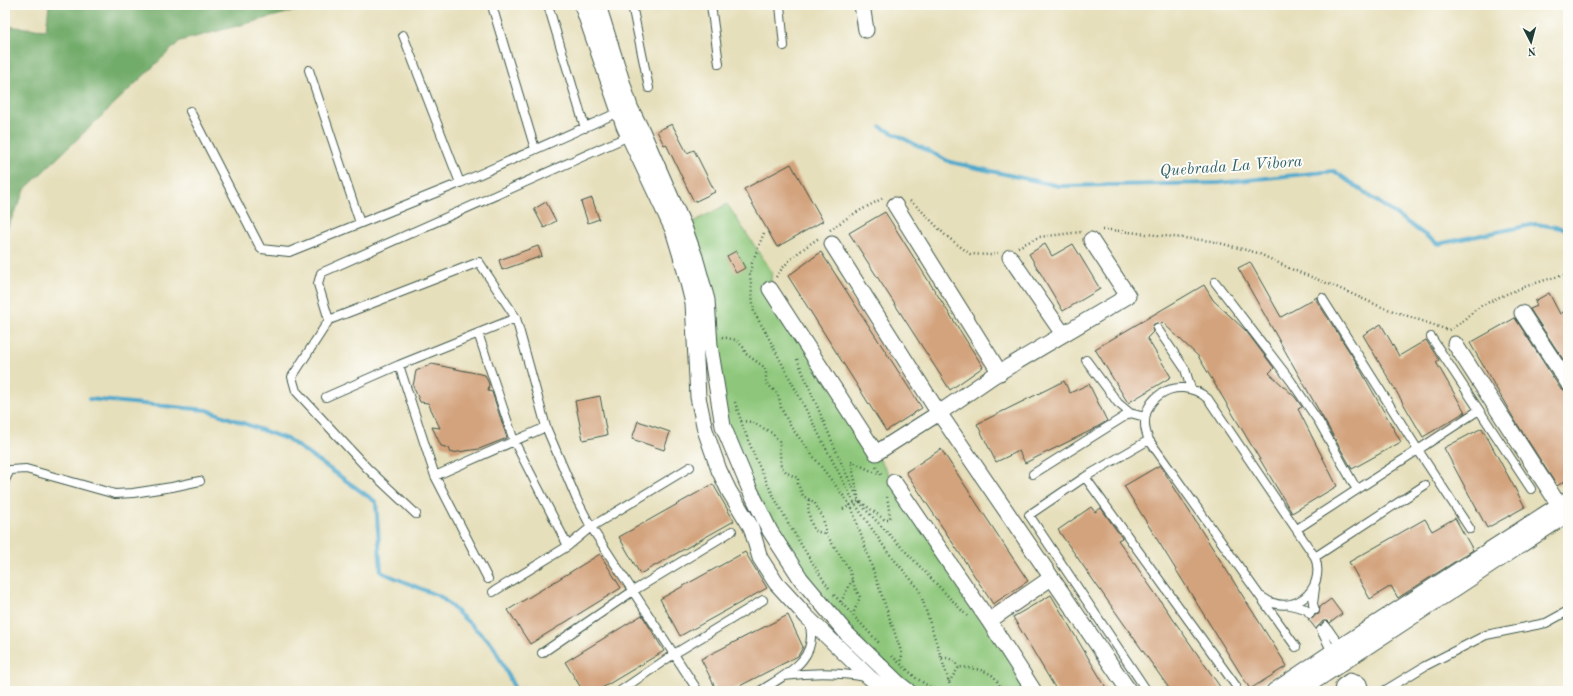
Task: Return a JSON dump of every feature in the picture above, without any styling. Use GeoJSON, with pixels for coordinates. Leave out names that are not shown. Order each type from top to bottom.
{"type":"FeatureCollection","features":[{"type":"Feature","properties":{"kind":"street"},"geometry":{"type":"LineString","coordinates":[[582,5],[619,112],[673,230],[693,303],[696,381],[701,410],[712,450],[729,490],[751,527],[760,558],[776,583],[807,618],[869,677],[886,691]]}},
{"type":"Feature","properties":{"kind":"street"},"geometry":{"type":"LineString","coordinates":[[598,5],[630,107],[684,227],[695,257],[707,300],[713,371],[723,426],[750,490],[773,535],[801,579],[844,631],[908,691]]}},
{"type":"Feature","properties":{"kind":"street"},"geometry":{"type":"LineString","coordinates":[[862,5],[866,30]]}},
{"type":"Feature","properties":{"kind":"street"},"geometry":{"type":"LineString","coordinates":[[896,200],[1000,373]]}},
{"type":"Feature","properties":{"kind":"street"},"geometry":{"type":"LineString","coordinates":[[770,289],[876,453],[1000,373],[1128,296],[1089,234]]}},
{"type":"Feature","properties":{"kind":"street"},"geometry":{"type":"LineString","coordinates":[[826,238],[939,413],[1129,691]]}},
{"type":"Feature","properties":{"kind":"street"},"geometry":{"type":"LineString","coordinates":[[1009,253],[1063,334]]}},
{"type":"Feature","properties":{"kind":"street"},"geometry":{"type":"LineString","coordinates":[[1522,313],[1568,383]]}},
{"type":"Feature","properties":{"kind":"street"},"geometry":{"type":"LineString","coordinates":[[1455,344],[1565,506]]}},
{"type":"Feature","properties":{"kind":"street"},"geometry":{"type":"LineString","coordinates":[[696,381],[713,371]]}},
{"type":"Feature","properties":{"kind":"street"},"geometry":{"type":"LineString","coordinates":[[888,484],[989,621],[1034,691]]}},
{"type":"Feature","properties":{"kind":"street"},"geometry":{"type":"LineString","coordinates":[[1274,691],[1336,649],[1565,506]]}},
{"type":"Feature","properties":{"kind":"street"},"geometry":{"type":"LineString","coordinates":[[1300,691],[1565,506]]}},
{"type":"Feature","properties":{"kind":"street"},"geometry":{"type":"LineString","coordinates":[[757,545],[760,539],[773,535]]}},
{"type":"Feature","properties":{"kind":"street"},"geometry":{"type":"LineString","coordinates":[[989,621],[1051,578]]}},
{"type":"Feature","properties":{"kind":"street"},"geometry":{"type":"LineString","coordinates":[[1335,668],[1344,687],[1355,681],[1361,691]]}},
{"type":"Feature","properties":{"kind":"lane"},"geometry":{"type":"LineString","coordinates":[[548,5],[585,128]]}},
{"type":"Feature","properties":{"kind":"lane"},"geometry":{"type":"LineString","coordinates":[[632,5],[650,88]]}},
{"type":"Feature","properties":{"kind":"lane"},"geometry":{"type":"LineString","coordinates":[[712,5],[719,64]]}},
{"type":"Feature","properties":{"kind":"lane"},"geometry":{"type":"LineString","coordinates":[[780,5],[784,46]]}},
{"type":"Feature","properties":{"kind":"lane"},"geometry":{"type":"LineString","coordinates":[[493,9],[535,150]]}},
{"type":"Feature","properties":{"kind":"lane"},"geometry":{"type":"LineString","coordinates":[[403,35],[460,183]]}},
{"type":"Feature","properties":{"kind":"lane"},"geometry":{"type":"LineString","coordinates":[[309,70],[360,223]]}},
{"type":"Feature","properties":{"kind":"lane"},"geometry":{"type":"LineString","coordinates":[[190,111],[261,249],[289,252],[460,183],[619,112]]}},
{"type":"Feature","properties":{"kind":"lane"},"geometry":{"type":"LineString","coordinates":[[329,320],[318,284],[321,273],[629,136]]}},
{"type":"Feature","properties":{"kind":"lane"},"geometry":{"type":"LineString","coordinates":[[416,514],[367,468],[296,391],[292,377],[329,320],[479,262],[516,318],[546,427],[577,500],[592,528],[698,691]]}},
{"type":"Feature","properties":{"kind":"lane"},"geometry":{"type":"LineString","coordinates":[[1215,282],[1294,386],[1318,422],[1357,490]]}},
{"type":"Feature","properties":{"kind":"lane"},"geometry":{"type":"LineString","coordinates":[[1322,298],[1470,529]]}},
{"type":"Feature","properties":{"kind":"lane"},"geometry":{"type":"LineString","coordinates":[[326,397],[398,365],[516,318]]}},
{"type":"Feature","properties":{"kind":"lane"},"geometry":{"type":"LineString","coordinates":[[1157,328],[1185,369],[1191,389]]}},
{"type":"Feature","properties":{"kind":"lane"},"geometry":{"type":"LineString","coordinates":[[478,333],[514,441],[568,546]]}},
{"type":"Feature","properties":{"kind":"lane"},"geometry":{"type":"LineString","coordinates":[[1431,337],[1531,489]]}},
{"type":"Feature","properties":{"kind":"lane"},"geometry":{"type":"LineString","coordinates":[[1086,360],[1118,403],[1130,413],[1145,416]]}},
{"type":"Feature","properties":{"kind":"lane"},"geometry":{"type":"LineString","coordinates":[[398,365],[435,476],[488,579]]}},
{"type":"Feature","properties":{"kind":"lane"},"geometry":{"type":"LineString","coordinates":[[1262,597],[1274,603],[1306,609],[1313,612],[1312,604],[1318,570],[1315,557],[1208,400],[1197,391],[1191,389],[1178,388],[1165,391],[1154,399],[1145,416],[1146,432],[1150,440],[1296,647]]}},
{"type":"Feature","properties":{"kind":"lane"},"geometry":{"type":"LineString","coordinates":[[1297,529],[1479,410]]}},
{"type":"Feature","properties":{"kind":"lane"},"geometry":{"type":"LineString","coordinates":[[1033,474],[1130,413]]}},
{"type":"Feature","properties":{"kind":"lane"},"geometry":{"type":"LineString","coordinates":[[435,476],[546,427]]}},
{"type":"Feature","properties":{"kind":"lane"},"geometry":{"type":"LineString","coordinates":[[1147,691],[1029,515],[1085,477],[1150,440]]}},
{"type":"Feature","properties":{"kind":"lane"},"geometry":{"type":"LineString","coordinates":[[492,592],[568,546],[592,528],[690,467]]}},
{"type":"Feature","properties":{"kind":"lane"},"geometry":{"type":"LineString","coordinates":[[5,480],[10,470],[26,470],[115,494],[133,493],[172,487],[200,480]]}},
{"type":"Feature","properties":{"kind":"lane"},"geometry":{"type":"LineString","coordinates":[[1085,477],[1236,686]]}},
{"type":"Feature","properties":{"kind":"lane"},"geometry":{"type":"LineString","coordinates":[[1315,557],[1425,485]]}},
{"type":"Feature","properties":{"kind":"lane"},"geometry":{"type":"LineString","coordinates":[[542,653],[633,591],[732,531]]}},
{"type":"Feature","properties":{"kind":"lane"},"geometry":{"type":"LineString","coordinates":[[1287,605],[1296,603],[1304,598],[1311,592],[1315,584]]}},
{"type":"Feature","properties":{"kind":"lane"},"geometry":{"type":"LineString","coordinates":[[620,691],[674,654],[763,600]]}},
{"type":"Feature","properties":{"kind":"lane"},"geometry":{"type":"LineString","coordinates":[[1384,691],[1425,666],[1486,635],[1546,623],[1568,611]]}},
{"type":"Feature","properties":{"kind":"lane"},"geometry":{"type":"LineString","coordinates":[[760,691],[800,664],[807,654],[811,642],[811,629],[807,618]]}},
{"type":"Feature","properties":{"kind":"lane"},"geometry":{"type":"LineString","coordinates":[[1323,628],[1336,649]]}},
{"type":"Feature","properties":{"kind":"lane"},"geometry":{"type":"LineString","coordinates":[[782,677],[815,672],[833,672],[869,677]]}},
{"type":"Feature","properties":{"kind":"path"},"geometry":{"type":"LineString","coordinates":[[770,289],[782,268],[797,253],[826,238],[850,216],[896,200],[920,208],[945,235],[970,254],[1009,253],[1039,237],[1089,234],[1110,230],[1211,241],[1258,252],[1291,269],[1379,306],[1448,330],[1479,307],[1541,280],[1568,274]]}},
{"type":"Feature","properties":{"kind":"path"},"geometry":{"type":"LineString","coordinates":[[764,233],[752,263],[750,275],[754,314],[764,329],[855,504],[887,551],[919,589],[950,682],[951,691]]}},
{"type":"Feature","properties":{"kind":"path"},"geometry":{"type":"LineString","coordinates":[[719,341],[719,336],[736,340],[743,347],[746,354],[764,367],[766,371],[766,383],[777,393],[785,418],[851,506],[902,654],[901,664]]}},
{"type":"Feature","properties":{"kind":"path"},"geometry":{"type":"LineString","coordinates":[[794,352],[859,501],[972,622]]}},
{"type":"Feature","properties":{"kind":"path"},"geometry":{"type":"LineString","coordinates":[[733,396],[747,438],[772,494],[805,552],[830,590],[882,646]]}},
{"type":"Feature","properties":{"kind":"path"},"geometry":{"type":"LineString","coordinates":[[741,421],[752,422],[772,433],[779,442],[780,466],[787,473],[798,478],[798,484],[803,496],[814,502],[823,518],[826,534],[849,569],[852,580],[860,597],[853,614]]}},
{"type":"Feature","properties":{"kind":"path"},"geometry":{"type":"LineString","coordinates":[[851,461],[888,484],[887,501],[890,517],[888,520],[885,520],[859,501],[851,461]]}},
{"type":"Feature","properties":{"kind":"path"},"geometry":{"type":"LineString","coordinates":[[809,500],[808,504],[811,526],[815,531],[826,534]]}},
{"type":"Feature","properties":{"kind":"path"},"geometry":{"type":"LineString","coordinates":[[842,510],[859,501]]}},
{"type":"Feature","properties":{"kind":"path"},"geometry":{"type":"LineString","coordinates":[[841,602],[852,580]]}},
{"type":"Feature","properties":{"kind":"path"},"geometry":{"type":"LineString","coordinates":[[891,655],[916,678],[936,691]]}},
{"type":"Feature","properties":{"kind":"path"},"geometry":{"type":"LineString","coordinates":[[942,658],[948,657],[959,667],[983,671],[993,676],[1002,691]]}},
{"type":"Feature","properties":{"kind":"path"},"geometry":{"type":"LineString","coordinates":[[950,682],[959,667]]}},
{"type":"Feature","properties":{"kind":"green space"},"geometry":{"type":"Polygon","coordinates":[[[49,5],[317,5],[180,41],[26,188],[5,233],[5,26],[46,30],[49,5]]]}},
{"type":"Feature","properties":{"kind":"green space"},"geometry":{"type":"Polygon","coordinates":[[[727,204],[772,272],[770,289],[894,482],[1034,691],[908,691],[801,579],[730,445],[684,227],[727,204]]]}},
{"type":"Feature","properties":{"kind":"building"},"geometry":{"type":"Polygon","coordinates":[[[672,124],[687,153],[694,150],[715,192],[694,202],[666,144],[664,145],[657,131],[672,124]]]}},
{"type":"Feature","properties":{"kind":"building"},"geometry":{"type":"Polygon","coordinates":[[[791,164],[823,221],[777,247],[744,189],[791,164]]]}},
{"type":"Feature","properties":{"kind":"building"},"geometry":{"type":"Polygon","coordinates":[[[592,198],[599,219],[588,223],[581,202],[592,198]]]}},
{"type":"Feature","properties":{"kind":"building"},"geometry":{"type":"Polygon","coordinates":[[[546,202],[556,221],[544,228],[534,209],[546,202]]]}},
{"type":"Feature","properties":{"kind":"building"},"geometry":{"type":"Polygon","coordinates":[[[885,212],[983,367],[950,390],[849,233],[885,212]]]}},
{"type":"Feature","properties":{"kind":"building"},"geometry":{"type":"Polygon","coordinates":[[[1045,244],[1052,256],[1073,244],[1100,289],[1063,311],[1029,254],[1045,244]]]}},
{"type":"Feature","properties":{"kind":"building"},"geometry":{"type":"Polygon","coordinates":[[[538,246],[542,256],[502,270],[499,260],[538,246]]]}},
{"type":"Feature","properties":{"kind":"building"},"geometry":{"type":"Polygon","coordinates":[[[736,251],[745,268],[736,273],[727,256],[736,251]]]}},
{"type":"Feature","properties":{"kind":"building"},"geometry":{"type":"Polygon","coordinates":[[[821,252],[922,408],[886,431],[788,276],[821,252]]]}},
{"type":"Feature","properties":{"kind":"building"},"geometry":{"type":"Polygon","coordinates":[[[1250,262],[1281,317],[1317,297],[1317,301],[1356,362],[1401,442],[1352,469],[1238,268],[1250,262]]]}},
{"type":"Feature","properties":{"kind":"building"},"geometry":{"type":"Polygon","coordinates":[[[1204,285],[1213,300],[1246,331],[1274,368],[1269,373],[1295,397],[1302,407],[1298,409],[1337,486],[1292,513],[1198,356],[1162,322],[1161,324],[1154,324],[1152,328],[1153,332],[1147,338],[1171,377],[1128,403],[1095,349],[1204,285]]]}},
{"type":"Feature","properties":{"kind":"building"},"geometry":{"type":"Polygon","coordinates":[[[1549,293],[1560,314],[1568,309],[1568,367],[1530,309],[1537,306],[1535,301],[1549,293]]]}},
{"type":"Feature","properties":{"kind":"building"},"geometry":{"type":"Polygon","coordinates":[[[1515,318],[1560,388],[1568,392],[1568,479],[1557,486],[1514,419],[1470,343],[1515,318]]]}},
{"type":"Feature","properties":{"kind":"building"},"geometry":{"type":"Polygon","coordinates":[[[1381,324],[1399,356],[1426,340],[1439,360],[1436,362],[1465,412],[1423,437],[1363,335],[1381,324]]]}},
{"type":"Feature","properties":{"kind":"building"},"geometry":{"type":"Polygon","coordinates":[[[432,364],[485,375],[489,384],[488,391],[492,392],[507,438],[479,449],[451,453],[449,448],[441,446],[432,427],[440,428],[428,403],[420,402],[413,386],[416,371],[432,364]]]}},
{"type":"Feature","properties":{"kind":"building"},"geometry":{"type":"Polygon","coordinates":[[[1064,381],[1070,393],[1089,384],[1107,421],[1025,463],[1019,451],[996,462],[977,424],[1064,381]]]}},
{"type":"Feature","properties":{"kind":"building"},"geometry":{"type":"Polygon","coordinates":[[[600,396],[607,435],[583,440],[575,401],[600,396]]]}},
{"type":"Feature","properties":{"kind":"building"},"geometry":{"type":"Polygon","coordinates":[[[638,421],[670,432],[664,450],[632,439],[638,421]]]}},
{"type":"Feature","properties":{"kind":"building"},"geometry":{"type":"Polygon","coordinates":[[[1482,428],[1525,507],[1487,528],[1444,448],[1482,428]]]}},
{"type":"Feature","properties":{"kind":"building"},"geometry":{"type":"Polygon","coordinates":[[[941,449],[1028,581],[993,604],[906,472],[941,449]]]}},
{"type":"Feature","properties":{"kind":"building"},"geometry":{"type":"Polygon","coordinates":[[[1160,465],[1287,666],[1250,689],[1124,486],[1160,465]]]}},
{"type":"Feature","properties":{"kind":"building"},"geometry":{"type":"Polygon","coordinates":[[[713,484],[734,521],[640,574],[619,537],[713,484]]]}},
{"type":"Feature","properties":{"kind":"building"},"geometry":{"type":"Polygon","coordinates":[[[1091,507],[1095,512],[1101,508],[1122,538],[1118,540],[1223,691],[1171,691],[1058,530],[1091,507]]]}},
{"type":"Feature","properties":{"kind":"building"},"geometry":{"type":"Polygon","coordinates":[[[1455,518],[1473,550],[1398,598],[1391,586],[1370,599],[1349,562],[1425,519],[1432,531],[1455,518]]]}},
{"type":"Feature","properties":{"kind":"building"},"geometry":{"type":"Polygon","coordinates":[[[745,552],[767,588],[680,636],[660,599],[745,552]]]}},
{"type":"Feature","properties":{"kind":"building"},"geometry":{"type":"Polygon","coordinates":[[[600,554],[621,588],[530,644],[508,610],[600,554]]]}},
{"type":"Feature","properties":{"kind":"building"},"geometry":{"type":"Polygon","coordinates":[[[1051,595],[1108,691],[1057,691],[1013,617],[1051,595]]]}},
{"type":"Feature","properties":{"kind":"building"},"geometry":{"type":"Polygon","coordinates":[[[1331,599],[1342,614],[1330,623],[1328,621],[1323,621],[1316,629],[1308,619],[1319,614],[1320,607],[1331,599]]]}},
{"type":"Feature","properties":{"kind":"building"},"geometry":{"type":"Polygon","coordinates":[[[642,615],[664,651],[597,691],[583,691],[565,662],[642,615]]]}},
{"type":"Feature","properties":{"kind":"building"},"geometry":{"type":"Polygon","coordinates":[[[788,615],[803,647],[798,656],[730,691],[717,691],[701,659],[788,615]]]}},
{"type":"Feature","properties":{"kind":"waterway","name":"Quebrada La Vibora"},"geometry":{"type":"LineString","coordinates":[[881,127],[950,162],[1059,186],[1219,183],[1334,171],[1438,244],[1536,224],[1568,229]]}},
{"type":"Feature","properties":{"kind":"waterway"},"geometry":{"type":"LineString","coordinates":[[89,399],[207,410],[289,440],[376,502],[381,572],[441,597],[493,645],[516,691]]}}]}
